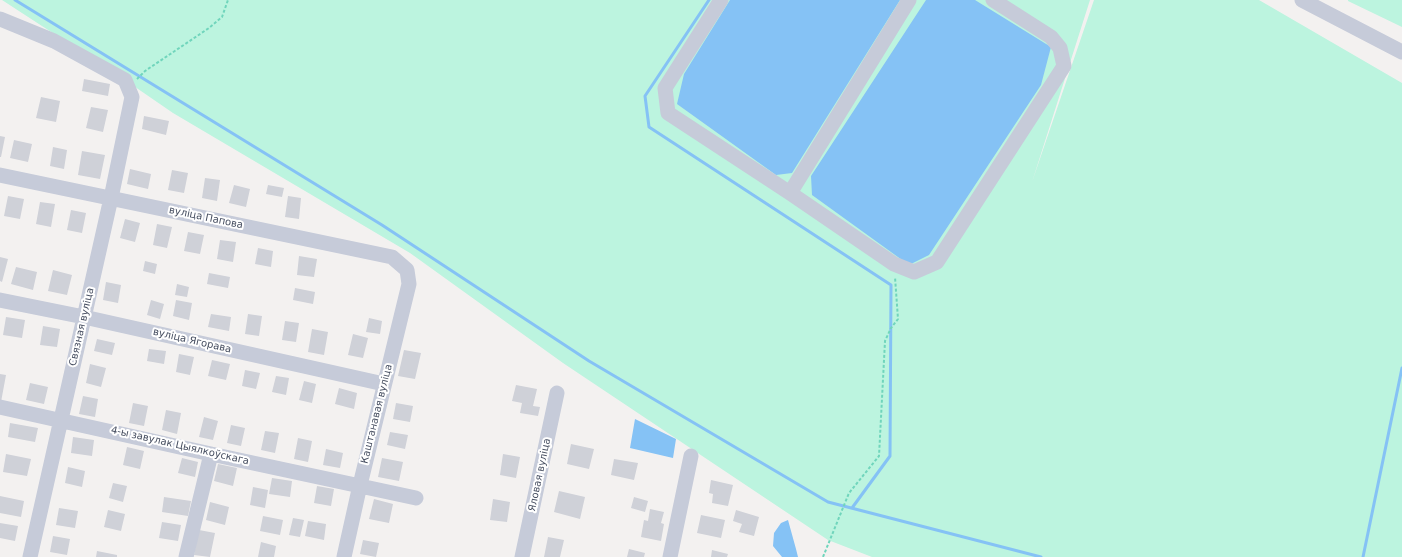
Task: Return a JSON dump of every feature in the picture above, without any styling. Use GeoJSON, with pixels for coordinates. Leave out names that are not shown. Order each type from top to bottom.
{"type":"FeatureCollection","features":[{"type":"Feature","properties":{"kind":"street"},"geometry":{"type":"LineString","coordinates":[[721,0],[665,88],[668,113],[790,193],[894,264],[914,272],[937,262],[1064,66],[1060,48],[1050,37],[993,0]]}},
{"type":"Feature","properties":{"kind":"street"},"geometry":{"type":"LineString","coordinates":[[790,193],[909,0]]}},
{"type":"Feature","properties":{"kind":"street"},"geometry":{"type":"LineString","coordinates":[[1302,0],[1323,5],[1402,52]]}},
{"type":"Feature","properties":{"kind":"street","name":"Связная вуліца"},"geometry":{"type":"LineString","coordinates":[[0,19],[54,41],[125,80],[132,97],[111,198],[30,557]]}},
{"type":"Feature","properties":{"kind":"street","name":"вуліца Папова"},"geometry":{"type":"LineString","coordinates":[[0,175],[392,257],[407,270]]}},
{"type":"Feature","properties":{"kind":"street","name":"Каштанавая вуліца"},"geometry":{"type":"LineString","coordinates":[[344,557],[409,284],[407,270]]}},
{"type":"Feature","properties":{"kind":"street","name":"вуліца Ягорава"},"geometry":{"type":"LineString","coordinates":[[0,300],[84,317],[384,384]]}},
{"type":"Feature","properties":{"kind":"street","name":"Яловая вуліца"},"geometry":{"type":"LineString","coordinates":[[522,557],[557,393]]}},
{"type":"Feature","properties":{"kind":"street","name":"4-ы завулак Цыялкоўскага"},"geometry":{"type":"LineString","coordinates":[[0,406],[211,454],[416,498]]}},
{"type":"Feature","properties":{"kind":"street"},"geometry":{"type":"LineString","coordinates":[[186,557],[211,454]]}},
{"type":"Feature","properties":{"kind":"street"},"geometry":{"type":"LineString","coordinates":[[670,557],[691,456]]}},
{"type":"Feature","properties":{"kind":"path"},"geometry":{"type":"LineString","coordinates":[[136,80],[143,72],[210,28],[222,17],[228,0]]}},
{"type":"Feature","properties":{"kind":"path"},"geometry":{"type":"LineString","coordinates":[[823,557],[849,493],[879,456],[885,341],[891,328],[898,319],[894,264]]}},
{"type":"Feature","properties":{"kind":"green space"},"geometry":{"type":"Polygon","coordinates":[[[2,0],[1090,0],[1032,182],[1094,0],[1259,0],[1402,83],[1402,557],[872,557],[828,540],[563,363],[410,253],[173,113],[2,0]]]}},
{"type":"Feature","properties":{"kind":"green space"},"geometry":{"type":"Polygon","coordinates":[[[1402,0],[1402,27],[1348,1],[1402,0]]]}},
{"type":"Feature","properties":{"kind":"water"},"geometry":{"type":"Polygon","coordinates":[[[730,0],[900,0],[792,173],[776,175],[677,104],[684,74],[730,0]]]}},
{"type":"Feature","properties":{"kind":"water"},"geometry":{"type":"Polygon","coordinates":[[[926,0],[975,0],[1051,47],[1041,85],[929,255],[909,265],[812,195],[811,176],[926,0]]]}},
{"type":"Feature","properties":{"kind":"water"},"geometry":{"type":"Polygon","coordinates":[[[635,419],[676,439],[673,458],[630,448],[635,419]]]}},
{"type":"Feature","properties":{"kind":"water"},"geometry":{"type":"Polygon","coordinates":[[[788,520],[798,557],[782,557],[773,546],[774,533],[781,523],[788,520]]]}},
{"type":"Feature","properties":{"kind":"building"},"geometry":{"type":"Polygon","coordinates":[[[84,79],[110,84],[108,96],[82,91],[84,79]]]}},
{"type":"Feature","properties":{"kind":"building"},"geometry":{"type":"Polygon","coordinates":[[[41,97],[60,101],[56,122],[36,118],[41,97]]]}},
{"type":"Feature","properties":{"kind":"building"},"geometry":{"type":"Polygon","coordinates":[[[91,107],[108,110],[103,132],[86,128],[91,107]]]}},
{"type":"Feature","properties":{"kind":"building"},"geometry":{"type":"Polygon","coordinates":[[[144,116],[169,121],[166,135],[142,129],[144,116]]]}},
{"type":"Feature","properties":{"kind":"building"},"geometry":{"type":"Polygon","coordinates":[[[0,136],[5,137],[1,157],[0,157],[0,136]]]}},
{"type":"Feature","properties":{"kind":"building"},"geometry":{"type":"Polygon","coordinates":[[[14,140],[32,144],[28,162],[10,158],[14,140]]]}},
{"type":"Feature","properties":{"kind":"building"},"geometry":{"type":"Polygon","coordinates":[[[53,147],[67,150],[64,169],[50,166],[53,147]]]}},
{"type":"Feature","properties":{"kind":"building"},"geometry":{"type":"Polygon","coordinates":[[[82,151],[105,155],[100,179],[78,175],[82,151]]]}},
{"type":"Feature","properties":{"kind":"building"},"geometry":{"type":"Polygon","coordinates":[[[130,169],[151,174],[148,189],[127,184],[130,169]]]}},
{"type":"Feature","properties":{"kind":"building"},"geometry":{"type":"Polygon","coordinates":[[[172,170],[188,173],[184,193],[168,190],[172,170]]]}},
{"type":"Feature","properties":{"kind":"building"},"geometry":{"type":"Polygon","coordinates":[[[205,178],[220,180],[217,201],[202,198],[205,178]]]}},
{"type":"Feature","properties":{"kind":"building"},"geometry":{"type":"Polygon","coordinates":[[[234,185],[250,189],[246,207],[229,203],[234,185]]]}},
{"type":"Feature","properties":{"kind":"building"},"geometry":{"type":"Polygon","coordinates":[[[268,185],[284,188],[282,197],[266,194],[268,185]]]}},
{"type":"Feature","properties":{"kind":"building"},"geometry":{"type":"Polygon","coordinates":[[[8,196],[24,199],[20,219],[4,216],[8,196]]]}},
{"type":"Feature","properties":{"kind":"building"},"geometry":{"type":"Polygon","coordinates":[[[288,196],[301,198],[299,219],[285,217],[288,196]]]}},
{"type":"Feature","properties":{"kind":"building"},"geometry":{"type":"Polygon","coordinates":[[[40,202],[55,204],[51,227],[36,224],[40,202]]]}},
{"type":"Feature","properties":{"kind":"building"},"geometry":{"type":"Polygon","coordinates":[[[71,210],[86,213],[82,233],[67,230],[71,210]]]}},
{"type":"Feature","properties":{"kind":"building"},"geometry":{"type":"Polygon","coordinates":[[[125,219],[140,223],[135,242],[120,238],[125,219]]]}},
{"type":"Feature","properties":{"kind":"building"},"geometry":{"type":"Polygon","coordinates":[[[157,224],[172,227],[167,248],[153,245],[157,224]]]}},
{"type":"Feature","properties":{"kind":"building"},"geometry":{"type":"Polygon","coordinates":[[[188,232],[204,235],[200,254],[184,251],[188,232]]]}},
{"type":"Feature","properties":{"kind":"building"},"geometry":{"type":"Polygon","coordinates":[[[220,240],[236,242],[233,262],[217,259],[220,240]]]}},
{"type":"Feature","properties":{"kind":"building"},"geometry":{"type":"Polygon","coordinates":[[[258,248],[273,251],[271,267],[255,264],[258,248]]]}},
{"type":"Feature","properties":{"kind":"building"},"geometry":{"type":"Polygon","coordinates":[[[299,256],[317,259],[314,277],[297,275],[299,256]]]}},
{"type":"Feature","properties":{"kind":"building"},"geometry":{"type":"Polygon","coordinates":[[[0,257],[8,259],[2,282],[0,281],[0,257]]]}},
{"type":"Feature","properties":{"kind":"building"},"geometry":{"type":"Polygon","coordinates":[[[145,261],[157,264],[155,274],[143,271],[145,261]]]}},
{"type":"Feature","properties":{"kind":"building"},"geometry":{"type":"Polygon","coordinates":[[[16,267],[37,272],[33,290],[11,284],[16,267]]]}},
{"type":"Feature","properties":{"kind":"building"},"geometry":{"type":"Polygon","coordinates":[[[53,270],[72,275],[67,295],[48,291],[53,270]]]}},
{"type":"Feature","properties":{"kind":"building"},"geometry":{"type":"Polygon","coordinates":[[[209,273],[230,277],[228,288],[207,284],[209,273]]]}},
{"type":"Feature","properties":{"kind":"building"},"geometry":{"type":"Polygon","coordinates":[[[106,282],[121,285],[118,303],[103,300],[106,282]]]}},
{"type":"Feature","properties":{"kind":"building"},"geometry":{"type":"Polygon","coordinates":[[[177,284],[189,287],[187,297],[175,295],[177,284]]]}},
{"type":"Feature","properties":{"kind":"building"},"geometry":{"type":"Polygon","coordinates":[[[295,288],[315,292],[313,304],[293,300],[295,288]]]}},
{"type":"Feature","properties":{"kind":"building"},"geometry":{"type":"Polygon","coordinates":[[[151,300],[164,304],[160,319],[147,315],[151,300]]]}},
{"type":"Feature","properties":{"kind":"building"},"geometry":{"type":"Polygon","coordinates":[[[176,300],[192,303],[189,320],[173,316],[176,300]]]}},
{"type":"Feature","properties":{"kind":"building"},"geometry":{"type":"Polygon","coordinates":[[[211,314],[231,317],[229,331],[208,327],[211,314]]]}},
{"type":"Feature","properties":{"kind":"building"},"geometry":{"type":"Polygon","coordinates":[[[248,314],[262,316],[259,336],[245,334],[248,314]]]}},
{"type":"Feature","properties":{"kind":"building"},"geometry":{"type":"Polygon","coordinates":[[[6,317],[25,320],[22,338],[3,335],[6,317]]]}},
{"type":"Feature","properties":{"kind":"building"},"geometry":{"type":"Polygon","coordinates":[[[369,318],[382,321],[380,334],[366,332],[369,318]]]}},
{"type":"Feature","properties":{"kind":"building"},"geometry":{"type":"Polygon","coordinates":[[[285,321],[299,323],[296,342],[282,340],[285,321]]]}},
{"type":"Feature","properties":{"kind":"building"},"geometry":{"type":"Polygon","coordinates":[[[43,326],[60,329],[57,347],[40,345],[43,326]]]}},
{"type":"Feature","properties":{"kind":"building"},"geometry":{"type":"Polygon","coordinates":[[[312,329],[328,332],[324,355],[308,352],[312,329]]]}},
{"type":"Feature","properties":{"kind":"building"},"geometry":{"type":"Polygon","coordinates":[[[353,334],[368,338],[363,358],[348,355],[353,334]]]}},
{"type":"Feature","properties":{"kind":"building"},"geometry":{"type":"Polygon","coordinates":[[[97,339],[115,343],[112,355],[94,351],[97,339]]]}},
{"type":"Feature","properties":{"kind":"building"},"geometry":{"type":"Polygon","coordinates":[[[149,349],[166,351],[164,364],[147,361],[149,349]]]}},
{"type":"Feature","properties":{"kind":"building"},"geometry":{"type":"Polygon","coordinates":[[[404,350],[421,353],[415,379],[398,376],[404,350]]]}},
{"type":"Feature","properties":{"kind":"building"},"geometry":{"type":"Polygon","coordinates":[[[179,354],[194,357],[190,375],[176,372],[179,354]]]}},
{"type":"Feature","properties":{"kind":"building"},"geometry":{"type":"Polygon","coordinates":[[[212,360],[230,364],[226,380],[208,376],[212,360]]]}},
{"type":"Feature","properties":{"kind":"building"},"geometry":{"type":"Polygon","coordinates":[[[90,364],[106,368],[101,387],[86,383],[90,364]]]}},
{"type":"Feature","properties":{"kind":"building"},"geometry":{"type":"Polygon","coordinates":[[[245,370],[260,373],[256,389],[242,386],[245,370]]]}},
{"type":"Feature","properties":{"kind":"building"},"geometry":{"type":"Polygon","coordinates":[[[0,374],[6,375],[1,402],[0,402],[0,374]]]}},
{"type":"Feature","properties":{"kind":"building"},"geometry":{"type":"Polygon","coordinates":[[[276,376],[289,378],[286,395],[272,392],[276,376]]]}},
{"type":"Feature","properties":{"kind":"building"},"geometry":{"type":"Polygon","coordinates":[[[304,381],[316,384],[312,403],[299,400],[304,381]]]}},
{"type":"Feature","properties":{"kind":"building"},"geometry":{"type":"Polygon","coordinates":[[[30,383],[48,387],[44,404],[26,400],[30,383]]]}},
{"type":"Feature","properties":{"kind":"building"},"geometry":{"type":"Polygon","coordinates":[[[516,385],[537,389],[533,406],[540,407],[538,416],[520,413],[522,403],[512,401],[516,385]]]}},
{"type":"Feature","properties":{"kind":"building"},"geometry":{"type":"Polygon","coordinates":[[[339,388],[357,393],[354,409],[335,404],[339,388]]]}},
{"type":"Feature","properties":{"kind":"building"},"geometry":{"type":"Polygon","coordinates":[[[83,396],[98,399],[95,417],[79,414],[83,396]]]}},
{"type":"Feature","properties":{"kind":"building"},"geometry":{"type":"Polygon","coordinates":[[[133,403],[148,406],[144,426],[129,423],[133,403]]]}},
{"type":"Feature","properties":{"kind":"building"},"geometry":{"type":"Polygon","coordinates":[[[396,403],[413,406],[410,422],[393,419],[396,403]]]}},
{"type":"Feature","properties":{"kind":"building"},"geometry":{"type":"Polygon","coordinates":[[[166,410],[181,413],[177,434],[162,430],[166,410]]]}},
{"type":"Feature","properties":{"kind":"building"},"geometry":{"type":"Polygon","coordinates":[[[204,417],[218,421],[213,440],[199,437],[204,417]]]}},
{"type":"Feature","properties":{"kind":"building"},"geometry":{"type":"Polygon","coordinates":[[[10,423],[38,428],[35,442],[8,437],[10,423]]]}},
{"type":"Feature","properties":{"kind":"building"},"geometry":{"type":"Polygon","coordinates":[[[231,425],[245,428],[241,446],[227,443],[231,425]]]}},
{"type":"Feature","properties":{"kind":"building"},"geometry":{"type":"Polygon","coordinates":[[[265,431],[279,433],[275,453],[261,450],[265,431]]]}},
{"type":"Feature","properties":{"kind":"building"},"geometry":{"type":"Polygon","coordinates":[[[390,432],[408,435],[405,449],[387,445],[390,432]]]}},
{"type":"Feature","properties":{"kind":"building"},"geometry":{"type":"Polygon","coordinates":[[[73,437],[94,440],[92,456],[71,453],[73,437]]]}},
{"type":"Feature","properties":{"kind":"building"},"geometry":{"type":"Polygon","coordinates":[[[298,438],[312,441],[308,462],[294,459],[298,438]]]}},
{"type":"Feature","properties":{"kind":"building"},"geometry":{"type":"Polygon","coordinates":[[[571,444],[594,449],[589,469],[567,464],[571,444]]]}},
{"type":"Feature","properties":{"kind":"building"},"geometry":{"type":"Polygon","coordinates":[[[127,447],[144,451],[140,469],[123,465],[127,447]]]}},
{"type":"Feature","properties":{"kind":"building"},"geometry":{"type":"Polygon","coordinates":[[[326,449],[343,453],[340,468],[323,465],[326,449]]]}},
{"type":"Feature","properties":{"kind":"building"},"geometry":{"type":"Polygon","coordinates":[[[6,454],[31,459],[27,476],[3,472],[6,454]]]}},
{"type":"Feature","properties":{"kind":"building"},"geometry":{"type":"Polygon","coordinates":[[[503,454],[520,457],[516,478],[500,475],[503,454]]]}},
{"type":"Feature","properties":{"kind":"building"},"geometry":{"type":"Polygon","coordinates":[[[182,458],[198,462],[195,477],[178,473],[182,458]]]}},
{"type":"Feature","properties":{"kind":"building"},"geometry":{"type":"Polygon","coordinates":[[[382,458],[403,462],[399,481],[378,477],[382,458]]]}},
{"type":"Feature","properties":{"kind":"building"},"geometry":{"type":"Polygon","coordinates":[[[614,459],[638,463],[634,480],[611,475],[614,459]]]}},
{"type":"Feature","properties":{"kind":"building"},"geometry":{"type":"Polygon","coordinates":[[[218,464],[237,468],[233,486],[214,481],[218,464]]]}},
{"type":"Feature","properties":{"kind":"building"},"geometry":{"type":"Polygon","coordinates":[[[68,467],[85,471],[82,487],[65,483],[68,467]]]}},
{"type":"Feature","properties":{"kind":"building"},"geometry":{"type":"Polygon","coordinates":[[[272,478],[292,481],[290,497],[269,494],[272,478]]]}},
{"type":"Feature","properties":{"kind":"building"},"geometry":{"type":"Polygon","coordinates":[[[711,480],[733,485],[728,506],[712,503],[713,494],[709,493],[711,480]]]}},
{"type":"Feature","properties":{"kind":"building"},"geometry":{"type":"Polygon","coordinates":[[[113,483],[127,486],[123,502],[109,498],[113,483]]]}},
{"type":"Feature","properties":{"kind":"building"},"geometry":{"type":"Polygon","coordinates":[[[317,486],[334,489],[331,506],[314,503],[317,486]]]}},
{"type":"Feature","properties":{"kind":"building"},"geometry":{"type":"Polygon","coordinates":[[[253,487],[268,490],[265,508],[250,505],[253,487]]]}},
{"type":"Feature","properties":{"kind":"building"},"geometry":{"type":"Polygon","coordinates":[[[559,491],[585,497],[580,519],[554,512],[559,491]]]}},
{"type":"Feature","properties":{"kind":"building"},"geometry":{"type":"Polygon","coordinates":[[[0,496],[24,501],[21,517],[0,513],[0,496]]]}},
{"type":"Feature","properties":{"kind":"building"},"geometry":{"type":"Polygon","coordinates":[[[164,497],[191,501],[188,516],[162,512],[164,497]]]}},
{"type":"Feature","properties":{"kind":"building"},"geometry":{"type":"Polygon","coordinates":[[[634,497],[648,501],[645,512],[631,508],[634,497]]]}},
{"type":"Feature","properties":{"kind":"building"},"geometry":{"type":"Polygon","coordinates":[[[374,499],[393,504],[389,523],[369,519],[374,499]]]}},
{"type":"Feature","properties":{"kind":"building"},"geometry":{"type":"Polygon","coordinates":[[[493,499],[510,502],[507,522],[490,520],[493,499]]]}},
{"type":"Feature","properties":{"kind":"building"},"geometry":{"type":"Polygon","coordinates":[[[210,502],[229,507],[225,525],[206,520],[210,502]]]}},
{"type":"Feature","properties":{"kind":"building"},"geometry":{"type":"Polygon","coordinates":[[[59,508],[78,511],[75,528],[56,525],[59,508]]]}},
{"type":"Feature","properties":{"kind":"building"},"geometry":{"type":"Polygon","coordinates":[[[650,509],[664,512],[661,523],[664,524],[661,541],[641,537],[644,520],[648,521],[650,509]]]}},
{"type":"Feature","properties":{"kind":"building"},"geometry":{"type":"Polygon","coordinates":[[[108,510],[125,514],[121,531],[104,527],[108,510]]]}},
{"type":"Feature","properties":{"kind":"building"},"geometry":{"type":"Polygon","coordinates":[[[736,510],[759,517],[754,536],[739,532],[742,524],[733,521],[736,510]]]}},
{"type":"Feature","properties":{"kind":"building"},"geometry":{"type":"Polygon","coordinates":[[[701,515],[725,520],[721,538],[697,533],[701,515]]]}},
{"type":"Feature","properties":{"kind":"building"},"geometry":{"type":"Polygon","coordinates":[[[263,516],[283,520],[280,535],[260,531],[263,516]]]}},
{"type":"Feature","properties":{"kind":"building"},"geometry":{"type":"Polygon","coordinates":[[[293,518],[304,520],[300,537],[289,535],[293,518]]]}},
{"type":"Feature","properties":{"kind":"building"},"geometry":{"type":"Polygon","coordinates":[[[308,521],[326,524],[324,540],[305,536],[308,521]]]}},
{"type":"Feature","properties":{"kind":"building"},"geometry":{"type":"Polygon","coordinates":[[[162,522],[181,525],[178,541],[159,538],[162,522]]]}},
{"type":"Feature","properties":{"kind":"building"},"geometry":{"type":"Polygon","coordinates":[[[0,523],[18,526],[15,541],[0,538],[0,523]]]}},
{"type":"Feature","properties":{"kind":"building"},"geometry":{"type":"Polygon","coordinates":[[[199,530],[215,533],[210,557],[194,555],[199,530]]]}},
{"type":"Feature","properties":{"kind":"building"},"geometry":{"type":"Polygon","coordinates":[[[53,536],[70,539],[67,555],[50,552],[53,536]]]}},
{"type":"Feature","properties":{"kind":"building"},"geometry":{"type":"Polygon","coordinates":[[[548,537],[564,540],[560,557],[544,557],[548,537]]]}},
{"type":"Feature","properties":{"kind":"building"},"geometry":{"type":"Polygon","coordinates":[[[363,540],[379,543],[376,557],[360,554],[363,540]]]}},
{"type":"Feature","properties":{"kind":"building"},"geometry":{"type":"Polygon","coordinates":[[[261,542],[276,546],[274,557],[258,557],[261,542]]]}},
{"type":"Feature","properties":{"kind":"building"},"geometry":{"type":"Polygon","coordinates":[[[629,549],[645,553],[644,557],[627,557],[629,549]]]}},
{"type":"Feature","properties":{"kind":"building"},"geometry":{"type":"Polygon","coordinates":[[[712,550],[728,554],[727,557],[711,557],[712,550]]]}},
{"type":"Feature","properties":{"kind":"building"},"geometry":{"type":"Polygon","coordinates":[[[97,551],[117,555],[117,557],[96,557],[97,551]]]}},
{"type":"Feature","properties":{"kind":"waterway"},"geometry":{"type":"LineString","coordinates":[[15,0],[382,225],[589,361],[828,502],[1041,557]]}},
{"type":"Feature","properties":{"kind":"waterway"},"geometry":{"type":"LineString","coordinates":[[709,0],[645,96],[649,127],[891,285],[890,456],[852,508]]}},
{"type":"Feature","properties":{"kind":"waterway"},"geometry":{"type":"LineString","coordinates":[[1363,557],[1402,368]]}}]}
